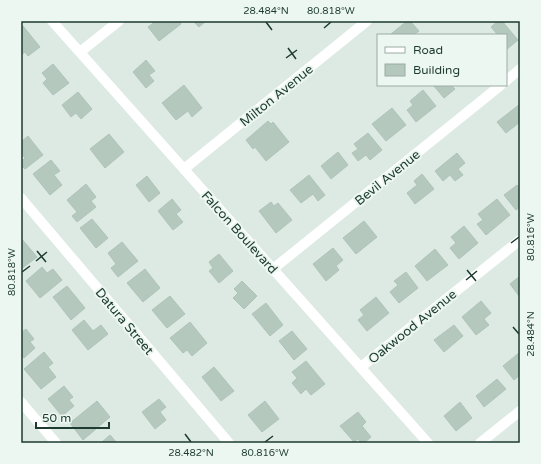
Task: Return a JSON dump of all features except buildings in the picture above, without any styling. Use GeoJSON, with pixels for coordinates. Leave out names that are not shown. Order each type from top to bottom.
{"type":"FeatureCollection","features":[{"type":"Feature","properties":{"kind":"street","name":"Falcon Boulevard"},"geometry":{"type":"LineString","coordinates":[[52,21],[428,443]]}},
{"type":"Feature","properties":{"kind":"street"},"geometry":{"type":"LineString","coordinates":[[80,52],[119,21]]}},
{"type":"Feature","properties":{"kind":"street","name":"Milton Avenue"},"geometry":{"type":"LineString","coordinates":[[184,169],[367,21]]}},
{"type":"Feature","properties":{"kind":"street"},"geometry":{"type":"LineString","coordinates":[[507,80],[520,69]]}},
{"type":"Feature","properties":{"kind":"street","name":"Bevil Avenue"},"geometry":{"type":"LineString","coordinates":[[273,269],[499,86]]}},
{"type":"Feature","properties":{"kind":"street","name":"Datura Street"},"geometry":{"type":"LineString","coordinates":[[21,198],[229,443]]}},
{"type":"Feature","properties":{"kind":"street","name":"Oakwood Avenue"},"geometry":{"type":"LineString","coordinates":[[361,367],[520,240]]}},
{"type":"Feature","properties":{"kind":"street"},"geometry":{"type":"LineString","coordinates":[[21,402],[56,443]]}},
{"type":"Feature","properties":{"kind":"street"},"geometry":{"type":"LineString","coordinates":[[480,443],[520,411]]}}]}
